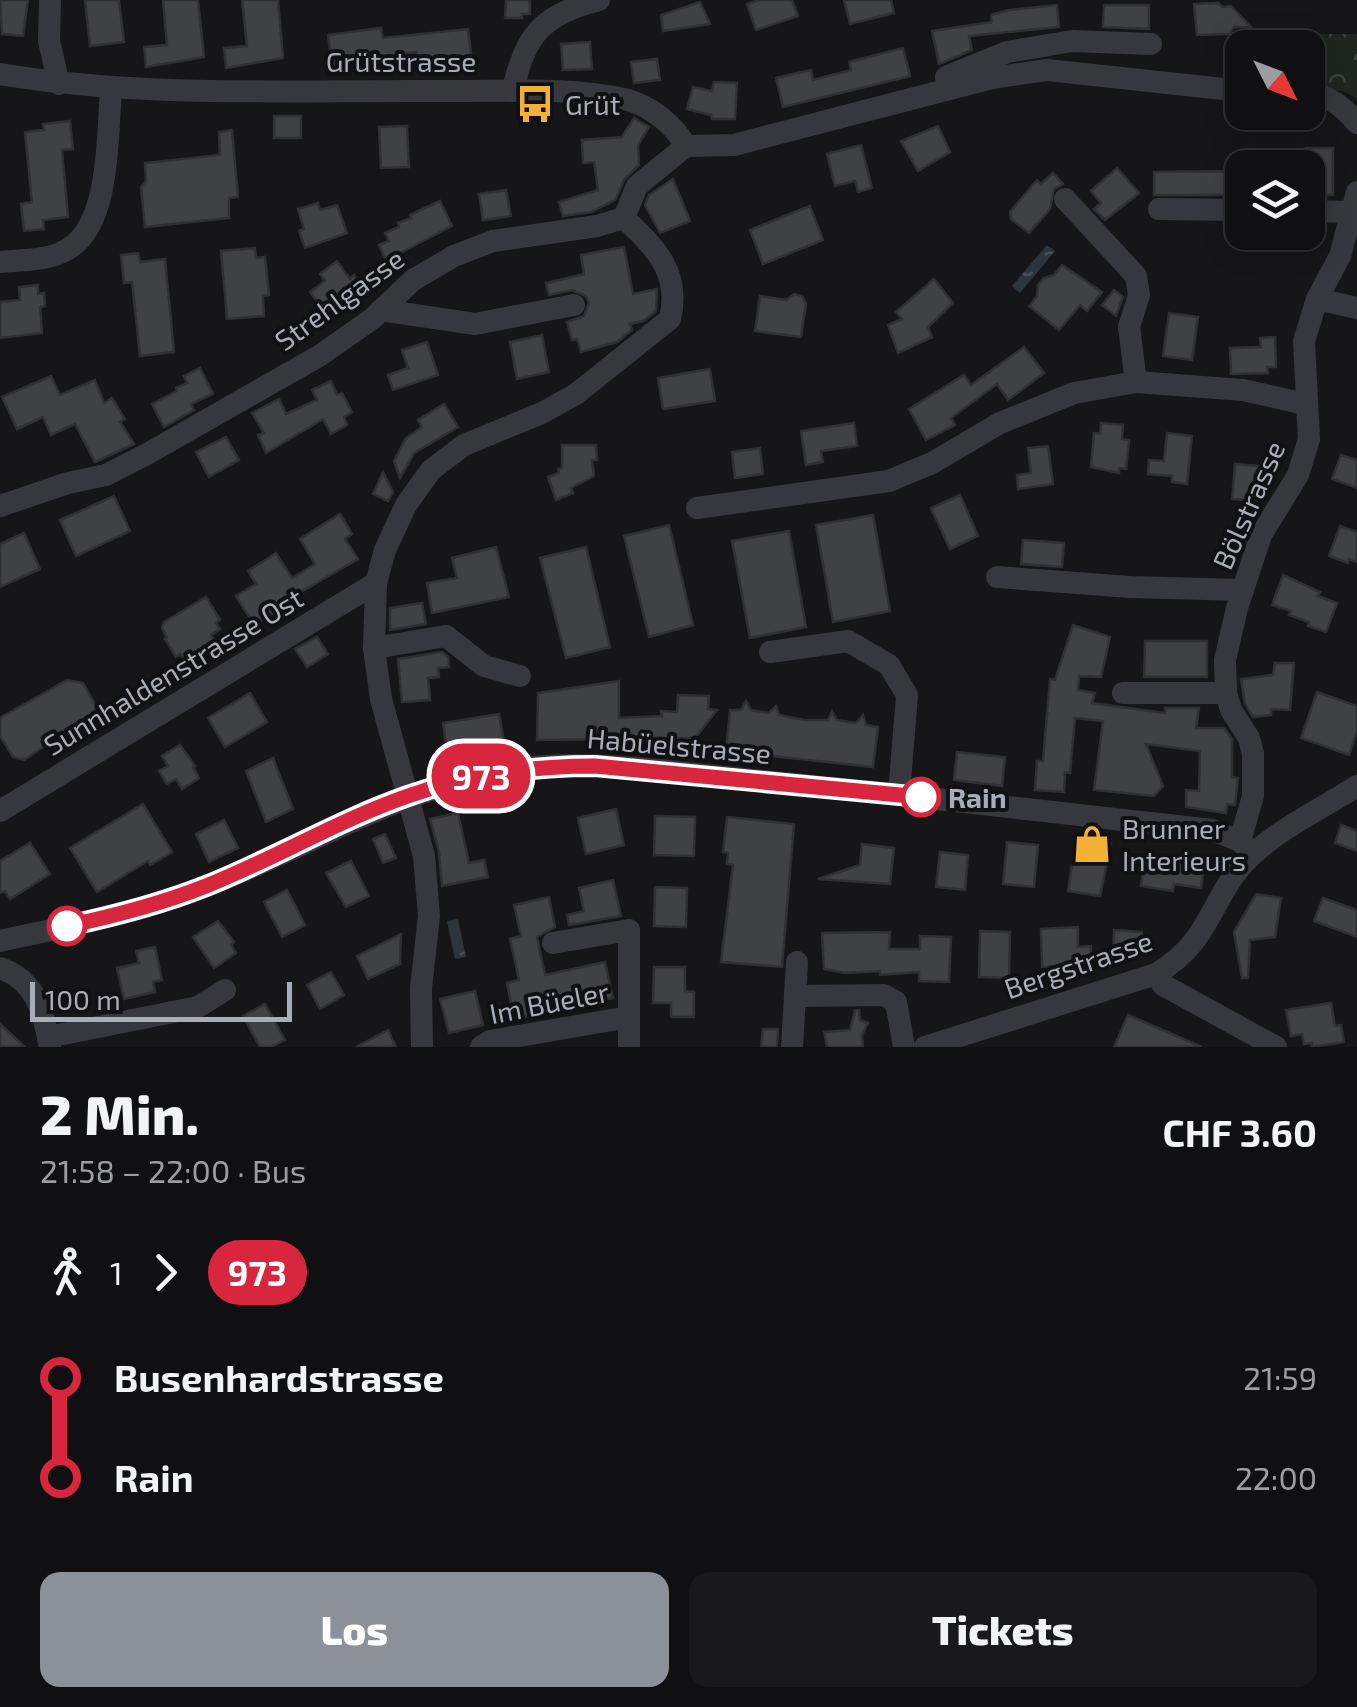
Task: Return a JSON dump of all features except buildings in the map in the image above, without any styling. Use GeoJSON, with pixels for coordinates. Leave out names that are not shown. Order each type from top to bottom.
{"type":"FeatureCollection","features":[{"type":"Feature","properties":{"kind":"street"},"geometry":{"type":"LineString","coordinates":[[50,0],[49,41],[59,84]]}},
{"type":"Feature","properties":{"kind":"street"},"geometry":{"type":"LineString","coordinates":[[513,91],[529,40],[546,10],[599,0]]}},
{"type":"Feature","properties":{"kind":"street"},"geometry":{"type":"LineString","coordinates":[[951,90],[946,77],[1006,52],[1072,42],[1151,44]]}},
{"type":"Feature","properties":{"kind":"street"},"geometry":{"type":"LineString","coordinates":[[422,1047],[421,988],[430,916],[424,856],[381,699],[374,648],[376,583],[385,550],[406,504],[431,470],[464,446],[576,394],[670,319],[674,283],[642,235],[624,218],[637,186],[686,146],[734,144],[992,78],[1047,70],[1225,88]]}},
{"type":"Feature","properties":{"kind":"street","name":"Grütstrasse"},"geometry":{"type":"LineString","coordinates":[[0,74],[111,90],[513,91],[626,100],[652,111],[673,128],[686,146]]}},
{"type":"Feature","properties":{"kind":"street"},"geometry":{"type":"LineString","coordinates":[[0,262],[30,260],[67,250],[92,224],[104,170],[111,90]]}},
{"type":"Feature","properties":{"kind":"street"},"geometry":{"type":"LineString","coordinates":[[1325,97],[1342,106],[1357,123]]}},
{"type":"Feature","properties":{"kind":"street"},"geometry":{"type":"LineString","coordinates":[[1064,199],[1136,276],[1139,295],[1129,327],[1136,382]]}},
{"type":"Feature","properties":{"kind":"street"},"geometry":{"type":"LineString","coordinates":[[1325,208],[1356,202]]}},
{"type":"Feature","properties":{"kind":"street","name":"Bölstrasse"},"geometry":{"type":"LineString","coordinates":[[1226,693],[1225,660],[1243,590],[1261,535],[1298,475],[1309,439],[1304,341],[1317,299],[1340,256],[1356,202]]}},
{"type":"Feature","properties":{"kind":"street"},"geometry":{"type":"LineString","coordinates":[[1159,209],[1225,210]]}},
{"type":"Feature","properties":{"kind":"street","name":"Strehlgasse"},"geometry":{"type":"LineString","coordinates":[[0,506],[68,482],[106,474],[319,356],[381,310],[413,280],[454,256],[494,241],[597,226],[624,218]]}},
{"type":"Feature","properties":{"kind":"street"},"geometry":{"type":"LineString","coordinates":[[1317,299],[1357,308]]}},
{"type":"Feature","properties":{"kind":"street"},"geometry":{"type":"LineString","coordinates":[[381,310],[475,324],[574,305]]}},
{"type":"Feature","properties":{"kind":"street"},"geometry":{"type":"LineString","coordinates":[[696,508],[889,480],[932,463],[1000,423],[1074,393],[1136,382],[1243,390],[1305,404]]}},
{"type":"Feature","properties":{"kind":"street"},"geometry":{"type":"LineString","coordinates":[[997,577],[1243,590]]}},
{"type":"Feature","properties":{"kind":"street","name":"Sunnhaldenstrasse Ost"},"geometry":{"type":"LineString","coordinates":[[0,811],[376,583]]}},
{"type":"Feature","properties":{"kind":"street"},"geometry":{"type":"LineString","coordinates":[[374,648],[446,636],[484,666],[520,676]]}},
{"type":"Feature","properties":{"kind":"street"},"geometry":{"type":"LineString","coordinates":[[770,652],[848,641],[889,666],[907,694],[899,794]]}},
{"type":"Feature","properties":{"kind":"street"},"geometry":{"type":"LineString","coordinates":[[1123,693],[1226,693],[1253,754],[1253,796],[1246,848]]}},
{"type":"Feature","properties":{"kind":"street","name":"Habüelstrasse"},"geometry":{"type":"LineString","coordinates":[[0,940],[120,915],[204,887],[408,796],[493,772],[551,766],[640,769],[899,794],[1212,830],[1246,848]]}},
{"type":"Feature","properties":{"kind":"street","name":"Bergstrasse"},"geometry":{"type":"LineString","coordinates":[[925,1047],[1156,974],[1199,939],[1246,848],[1357,786]]}},
{"type":"Feature","properties":{"kind":"street","name":"Im Büeler"},"geometry":{"type":"LineString","coordinates":[[553,943],[629,930],[629,1047]]}},
{"type":"Feature","properties":{"kind":"street"},"geometry":{"type":"LineString","coordinates":[[792,1047],[797,962]]}},
{"type":"Feature","properties":{"kind":"street"},"geometry":{"type":"LineString","coordinates":[[0,968],[13,972],[30,986],[49,1042],[198,1007],[225,990]]}},
{"type":"Feature","properties":{"kind":"street"},"geometry":{"type":"LineString","coordinates":[[1156,974],[1163,985],[1276,1047]]}},
{"type":"Feature","properties":{"kind":"street"},"geometry":{"type":"LineString","coordinates":[[795,996],[884,995],[896,1002],[904,1047]]}},
{"type":"Feature","properties":{"kind":"street","name":"Im Büeler"},"geometry":{"type":"LineString","coordinates":[[481,1047],[490,1041],[630,1018]]}},
{"type":"Feature","properties":{"kind":"green space"},"geometry":{"type":"Polygon","coordinates":[[[1325,34],[1357,34],[1357,99],[1343,91],[1325,89],[1325,34]]]}},
{"type":"Feature","properties":{"kind":"water"},"geometry":{"type":"Polygon","coordinates":[[[1047,245],[1055,251],[1020,293],[1012,286],[1047,245]]]}},
{"type":"Feature","properties":{"kind":"water"},"geometry":{"type":"Polygon","coordinates":[[[458,919],[466,957],[455,959],[447,921],[458,919]]]}},
{"type":"Feature","properties":{"kind":"bus line","name":"973"},"geometry":{"type":"LineString","coordinates":[[67,926],[120,915],[204,887],[408,796],[493,772],[595,766],[921,797]]}},
{"type":"Feature","properties":{"kind":"place","name":"Grüt"},"geometry":{"type":"Point","coordinates":[535,104]}},
{"type":"Feature","properties":{"kind":"place","name":"Rain"},"geometry":{"type":"Point","coordinates":[921,797]}},
{"type":"Feature","properties":{"kind":"place","name":"Brunner Interieurs"},"geometry":{"type":"Point","coordinates":[1092,844]}}]}
